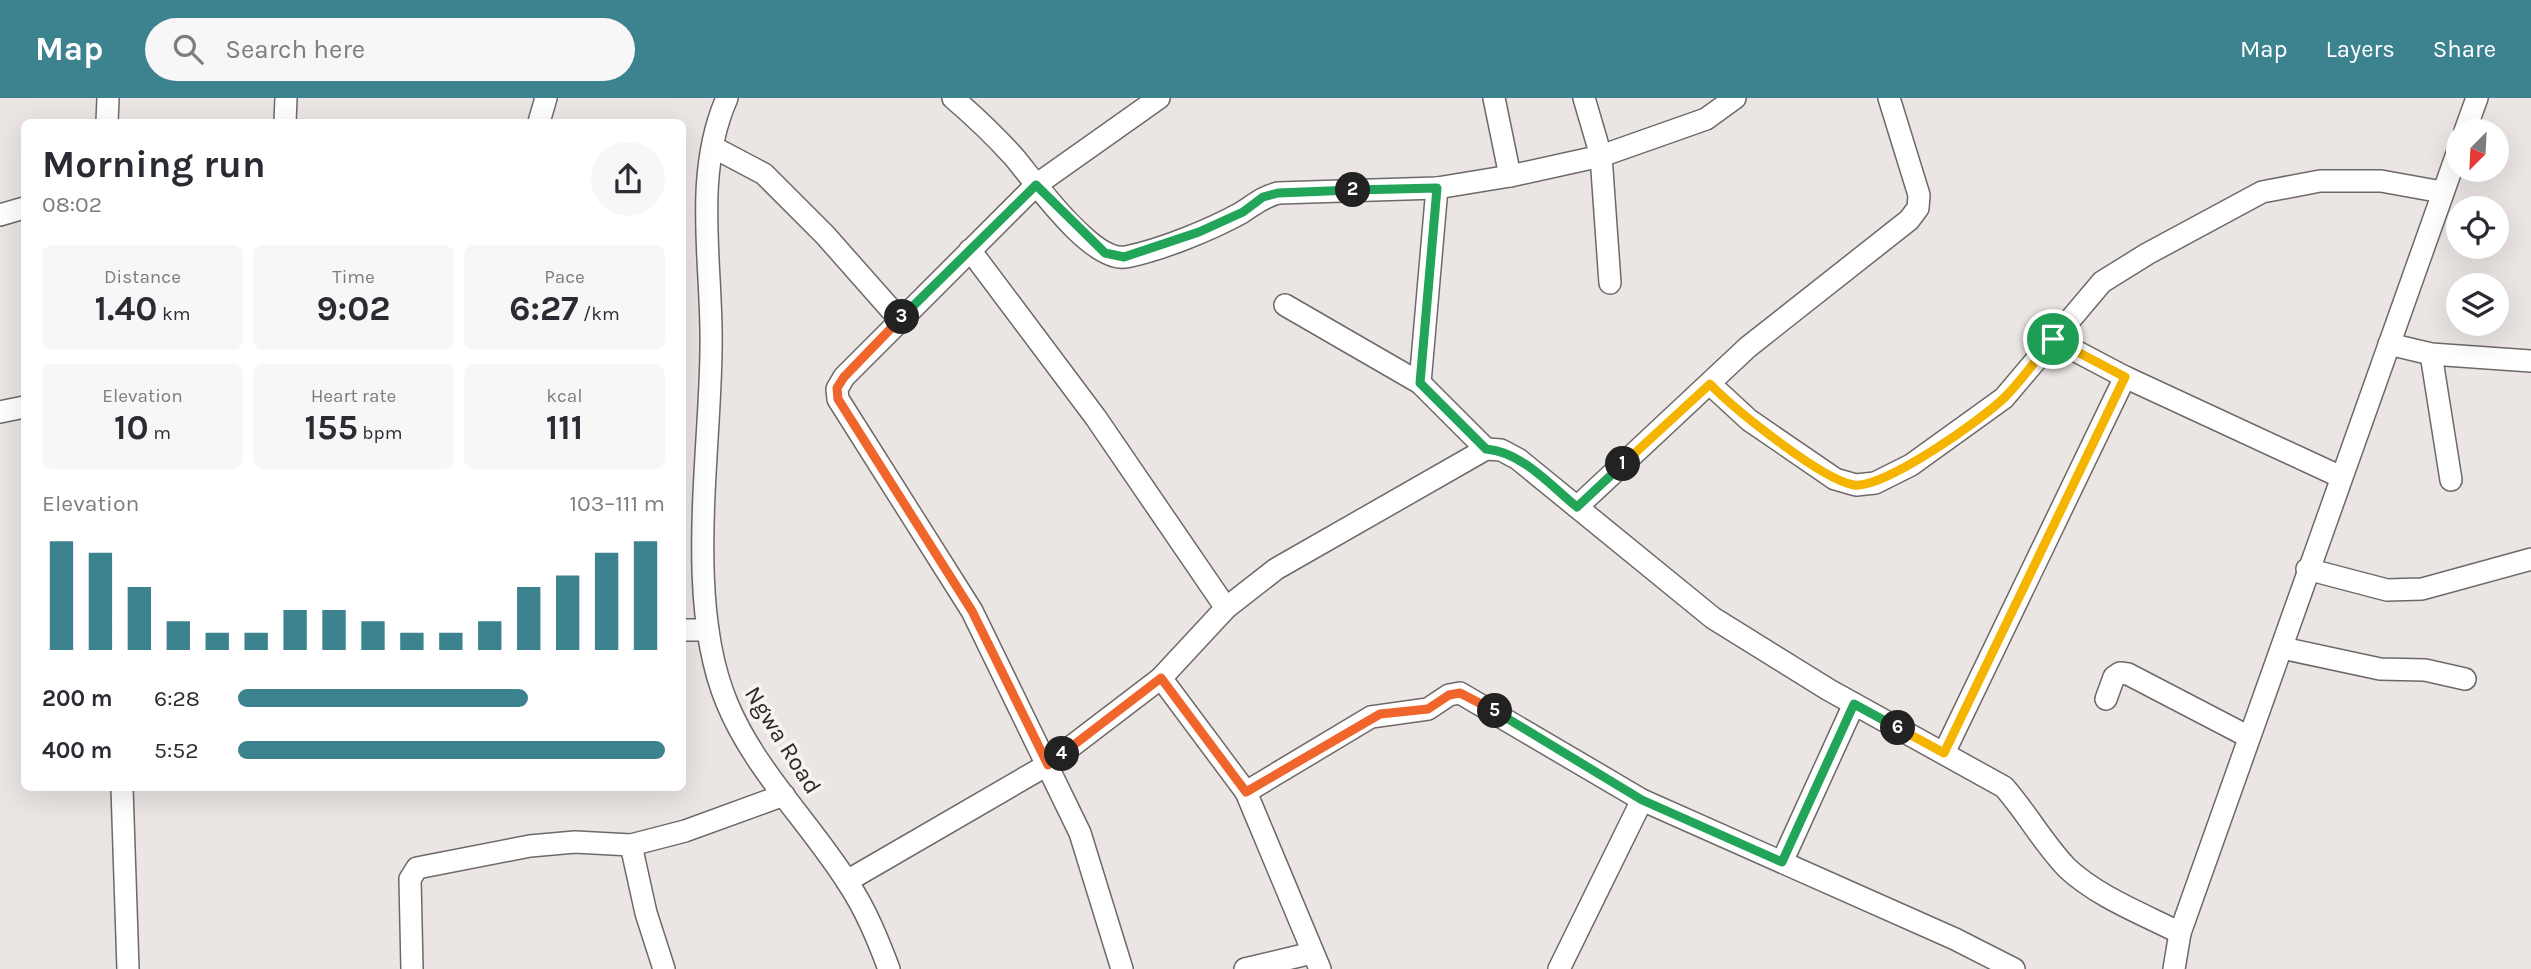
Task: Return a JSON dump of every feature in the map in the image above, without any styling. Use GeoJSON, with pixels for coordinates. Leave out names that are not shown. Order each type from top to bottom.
{"type":"FeatureCollection","features":[{"type":"Feature","properties":{"kind":"street"},"geometry":{"type":"LineString","coordinates":[[107,119],[108,98]]}},
{"type":"Feature","properties":{"kind":"street"},"geometry":{"type":"LineString","coordinates":[[285,119],[286,98]]}},
{"type":"Feature","properties":{"kind":"street"},"geometry":{"type":"LineString","coordinates":[[541,119],[545,98]]}},
{"type":"Feature","properties":{"kind":"street","name":"Ngwa Road"},"geometry":{"type":"LineString","coordinates":[[727,98],[720,114],[713,147],[706,211],[711,347],[703,576],[708,630],[719,682],[728,706],[784,795],[847,881],[890,969]]}},
{"type":"Feature","properties":{"kind":"street"},"geometry":{"type":"LineString","coordinates":[[953,98],[1105,253],[1124,257],[1199,232],[1243,212],[1263,197],[1278,193],[1437,188],[1510,176],[1601,156],[1706,119],[1735,98]]}},
{"type":"Feature","properties":{"kind":"street"},"geometry":{"type":"LineString","coordinates":[[1122,969],[1080,833],[1048,765],[972,611],[838,399],[837,388],[844,377],[902,316],[1036,185],[1159,98]]}},
{"type":"Feature","properties":{"kind":"street"},"geometry":{"type":"LineString","coordinates":[[1494,98],[1510,176]]}},
{"type":"Feature","properties":{"kind":"street"},"geometry":{"type":"LineString","coordinates":[[1584,98],[1601,156],[1610,283]]}},
{"type":"Feature","properties":{"kind":"street"},"geometry":{"type":"LineString","coordinates":[[1577,507],[1748,347],[1909,220],[1918,208],[1919,195],[1889,98]]}},
{"type":"Feature","properties":{"kind":"street"},"geometry":{"type":"LineString","coordinates":[[2469,119],[2477,98]]}},
{"type":"Feature","properties":{"kind":"street"},"geometry":{"type":"LineString","coordinates":[[713,147],[764,174],[825,234],[894,313],[902,316]]}},
{"type":"Feature","properties":{"kind":"street"},"geometry":{"type":"LineString","coordinates":[[1710,384],[1749,420],[1835,479],[1856,485],[1875,483],[1911,465],[2004,398],[2102,282],[2262,191],[2320,181],[2381,181],[2442,192]]}},
{"type":"Feature","properties":{"kind":"street"},"geometry":{"type":"LineString","coordinates":[[2181,966],[2180,933],[2446,182]]}},
{"type":"Feature","properties":{"kind":"street"},"geometry":{"type":"LineString","coordinates":[[1420,383],[1437,188]]}},
{"type":"Feature","properties":{"kind":"street"},"geometry":{"type":"LineString","coordinates":[[0,215],[21,209]]}},
{"type":"Feature","properties":{"kind":"street"},"geometry":{"type":"LineString","coordinates":[[971,250],[1096,418],[1226,608]]}},
{"type":"Feature","properties":{"kind":"street"},"geometry":{"type":"LineString","coordinates":[[1285,304],[1420,383],[1486,449]]}},
{"type":"Feature","properties":{"kind":"street"},"geometry":{"type":"LineString","coordinates":[[2053,339],[2125,377],[2341,477]]}},
{"type":"Feature","properties":{"kind":"street"},"geometry":{"type":"LineString","coordinates":[[2389,344],[2431,354],[2531,360]]}},
{"type":"Feature","properties":{"kind":"street"},"geometry":{"type":"LineString","coordinates":[[2431,354],[2451,480]]}},
{"type":"Feature","properties":{"kind":"street"},"geometry":{"type":"LineString","coordinates":[[1944,753],[2125,377]]}},
{"type":"Feature","properties":{"kind":"street"},"geometry":{"type":"LineString","coordinates":[[0,412],[21,408]]}},
{"type":"Feature","properties":{"kind":"street"},"geometry":{"type":"LineString","coordinates":[[847,881],[1048,765],[1161,678],[1226,608],[1276,569],[1486,449],[1501,450],[1518,459],[1713,618],[1854,704],[2004,786],[2024,809],[2045,843],[2069,870],[2105,895],[2180,933]]}},
{"type":"Feature","properties":{"kind":"street"},"geometry":{"type":"LineString","coordinates":[[2307,569],[2387,590],[2421,589],[2531,559]]}},
{"type":"Feature","properties":{"kind":"street"},"geometry":{"type":"LineString","coordinates":[[686,630],[708,630]]}},
{"type":"Feature","properties":{"kind":"street"},"geometry":{"type":"LineString","coordinates":[[2282,648],[2380,669],[2425,670],[2465,679]]}},
{"type":"Feature","properties":{"kind":"street"},"geometry":{"type":"LineString","coordinates":[[2106,699],[2113,677],[2120,673],[2128,674],[2249,737]]}},
{"type":"Feature","properties":{"kind":"street"},"geometry":{"type":"LineString","coordinates":[[1161,678],[1246,792],[1316,961],[1245,969]]}},
{"type":"Feature","properties":{"kind":"street"},"geometry":{"type":"LineString","coordinates":[[1246,792],[1371,716],[1428,709],[1449,695],[1460,693],[1642,800],[1955,939],[2014,969]]}},
{"type":"Feature","properties":{"kind":"street"},"geometry":{"type":"LineString","coordinates":[[1782,862],[1854,704]]}},
{"type":"Feature","properties":{"kind":"street"},"geometry":{"type":"LineString","coordinates":[[122,791],[128,969]]}},
{"type":"Feature","properties":{"kind":"street"},"geometry":{"type":"LineString","coordinates":[[412,969],[410,878],[417,869],[530,846],[575,842],[631,845],[685,831],[784,795]]}},
{"type":"Feature","properties":{"kind":"street"},"geometry":{"type":"LineString","coordinates":[[1559,969],[1642,800]]}},
{"type":"Feature","properties":{"kind":"street"},"geometry":{"type":"LineString","coordinates":[[631,845],[646,913],[664,969]]}},
{"type":"Feature","properties":{"kind":"route"},"geometry":{"type":"LineString","coordinates":[[1036,185],[1070,223],[1105,253],[1124,257],[1199,232],[1243,212],[1256,200],[1278,193],[1437,188],[1420,383],[1486,449],[1501,450],[1518,459],[1577,507],[1710,384],[1749,420],[1835,479],[1856,485],[1875,483],[1911,465],[2004,398],[2053,339],[2125,377],[1944,753],[1854,704],[1782,862],[1642,800],[1460,693],[1449,695],[1428,709],[1371,716],[1246,792],[1161,678],[1048,765],[972,611],[838,399],[837,388],[844,377],[902,316],[1036,185]]}}]}
